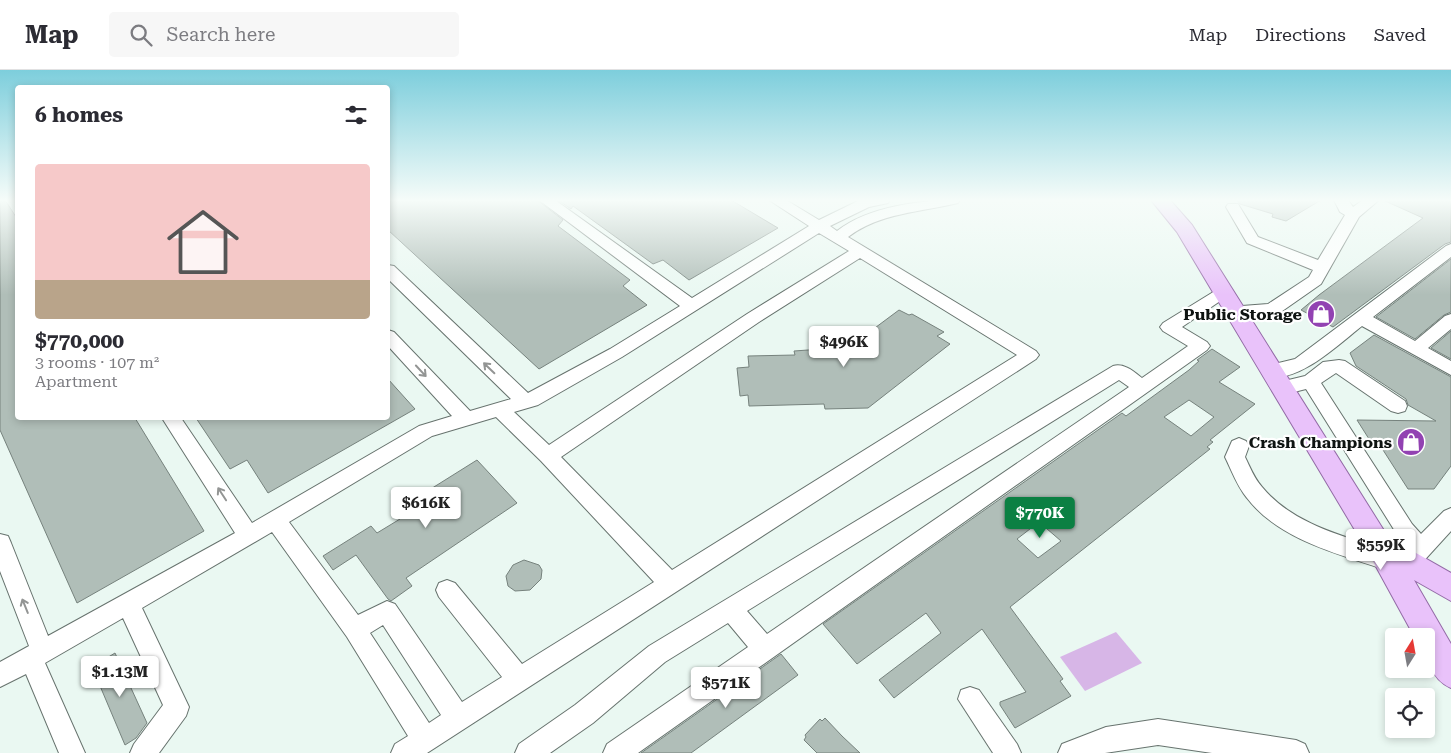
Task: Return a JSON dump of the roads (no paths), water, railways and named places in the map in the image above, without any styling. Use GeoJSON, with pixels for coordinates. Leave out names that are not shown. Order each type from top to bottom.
{"type":"FeatureCollection","features":[{"type":"Feature","properties":{"kind":"main road"},"geometry":{"type":"LineString","coordinates":[[1187,232],[1277,380],[1398,554],[1451,672]]}},
{"type":"Feature","properties":{"kind":"main road"},"geometry":{"type":"LineString","coordinates":[[1398,554],[1451,588]]}},
{"type":"Feature","properties":{"kind":"street"},"geometry":{"type":"LineString","coordinates":[[590,232],[691,306]]}},
{"type":"Feature","properties":{"kind":"street"},"geometry":{"type":"LineString","coordinates":[[0,675],[275,520],[426,431],[524,401],[616,353],[811,232]]}},
{"type":"Feature","properties":{"kind":"street"},"geometry":{"type":"LineString","coordinates":[[404,753],[1030,355],[830,232]]}},
{"type":"Feature","properties":{"kind":"street"},"geometry":{"type":"LineString","coordinates":[[838,237],[845,232]]}},
{"type":"Feature","properties":{"kind":"street"},"geometry":{"type":"LineString","coordinates":[[1247,232],[1252,240],[1323,268]]}},
{"type":"Feature","properties":{"kind":"street"},"geometry":{"type":"LineString","coordinates":[[1235,311],[1272,310],[1315,280],[1343,232]]}},
{"type":"Feature","properties":{"kind":"street"},"geometry":{"type":"LineString","coordinates":[[1277,380],[1301,364],[1451,249]]}},
{"type":"Feature","properties":{"kind":"street"},"geometry":{"type":"LineString","coordinates":[[548,456],[753,318],[860,251]]}},
{"type":"Feature","properties":{"kind":"street"},"geometry":{"type":"LineString","coordinates":[[390,272],[524,401]]}},
{"type":"Feature","properties":{"kind":"street"},"geometry":{"type":"LineString","coordinates":[[1361,318],[1451,369]]}},
{"type":"Feature","properties":{"kind":"street"},"geometry":{"type":"LineString","coordinates":[[1416,349],[1451,320]]}},
{"type":"Feature","properties":{"kind":"street"},"geometry":{"type":"LineString","coordinates":[[390,338],[466,419]]}},
{"type":"Feature","properties":{"kind":"street"},"geometry":{"type":"LineString","coordinates":[[1277,380],[1311,381],[1329,366],[1339,366],[1398,406]]}},
{"type":"Feature","properties":{"kind":"street"},"geometry":{"type":"LineString","coordinates":[[528,753],[584,714],[657,654],[1119,371],[1143,387]]}},
{"type":"Feature","properties":{"kind":"street"},"geometry":{"type":"LineString","coordinates":[[1311,381],[1405,530],[1398,554]]}},
{"type":"Feature","properties":{"kind":"street"},"geometry":{"type":"LineString","coordinates":[[499,409],[548,456],[671,584]]}},
{"type":"Feature","properties":{"kind":"street"},"geometry":{"type":"LineString","coordinates":[[1239,446],[1234,457],[1256,497],[1285,520],[1334,542],[1398,554],[1451,517]]}},
{"type":"Feature","properties":{"kind":"street"},"geometry":{"type":"LineString","coordinates":[[275,520],[355,629],[425,740]]}},
{"type":"Feature","properties":{"kind":"street"},"geometry":{"type":"LineString","coordinates":[[2,553],[72,753]]}},
{"type":"Feature","properties":{"kind":"street"},"geometry":{"type":"LineString","coordinates":[[446,590],[520,680]]}},
{"type":"Feature","properties":{"kind":"street"},"geometry":{"type":"LineString","coordinates":[[128,604],[177,707],[143,753]]}},
{"type":"Feature","properties":{"kind":"street"},"geometry":{"type":"LineString","coordinates":[[730,609],[765,649]]}},
{"type":"Feature","properties":{"kind":"street"},"geometry":{"type":"LineString","coordinates":[[355,629],[387,611],[458,719]]}},
{"type":"Feature","properties":{"kind":"street"},"geometry":{"type":"LineString","coordinates":[[970,700],[1008,753]]}},
{"type":"Feature","properties":{"kind":"street"},"geometry":{"type":"LineString","coordinates":[[1072,753],[1106,740],[1158,732],[1296,753]]}},
{"type":"Feature","properties":{"kind":"lane"},"geometry":{"type":"LineString","coordinates":[[616,753],[1201,346],[1169,327],[1223,291]]}},
{"type":"Feature","properties":{"kind":"lane"},"geometry":{"type":"LineString","coordinates":[[172,420],[248,535]]}},
{"type":"Feature","properties":{"kind":"place","name":"Public Storage"},"geometry":{"type":"Point","coordinates":[1321,314]}},
{"type":"Feature","properties":{"kind":"place","name":"Crash Champions"},"geometry":{"type":"Point","coordinates":[1411,442]}}]}
